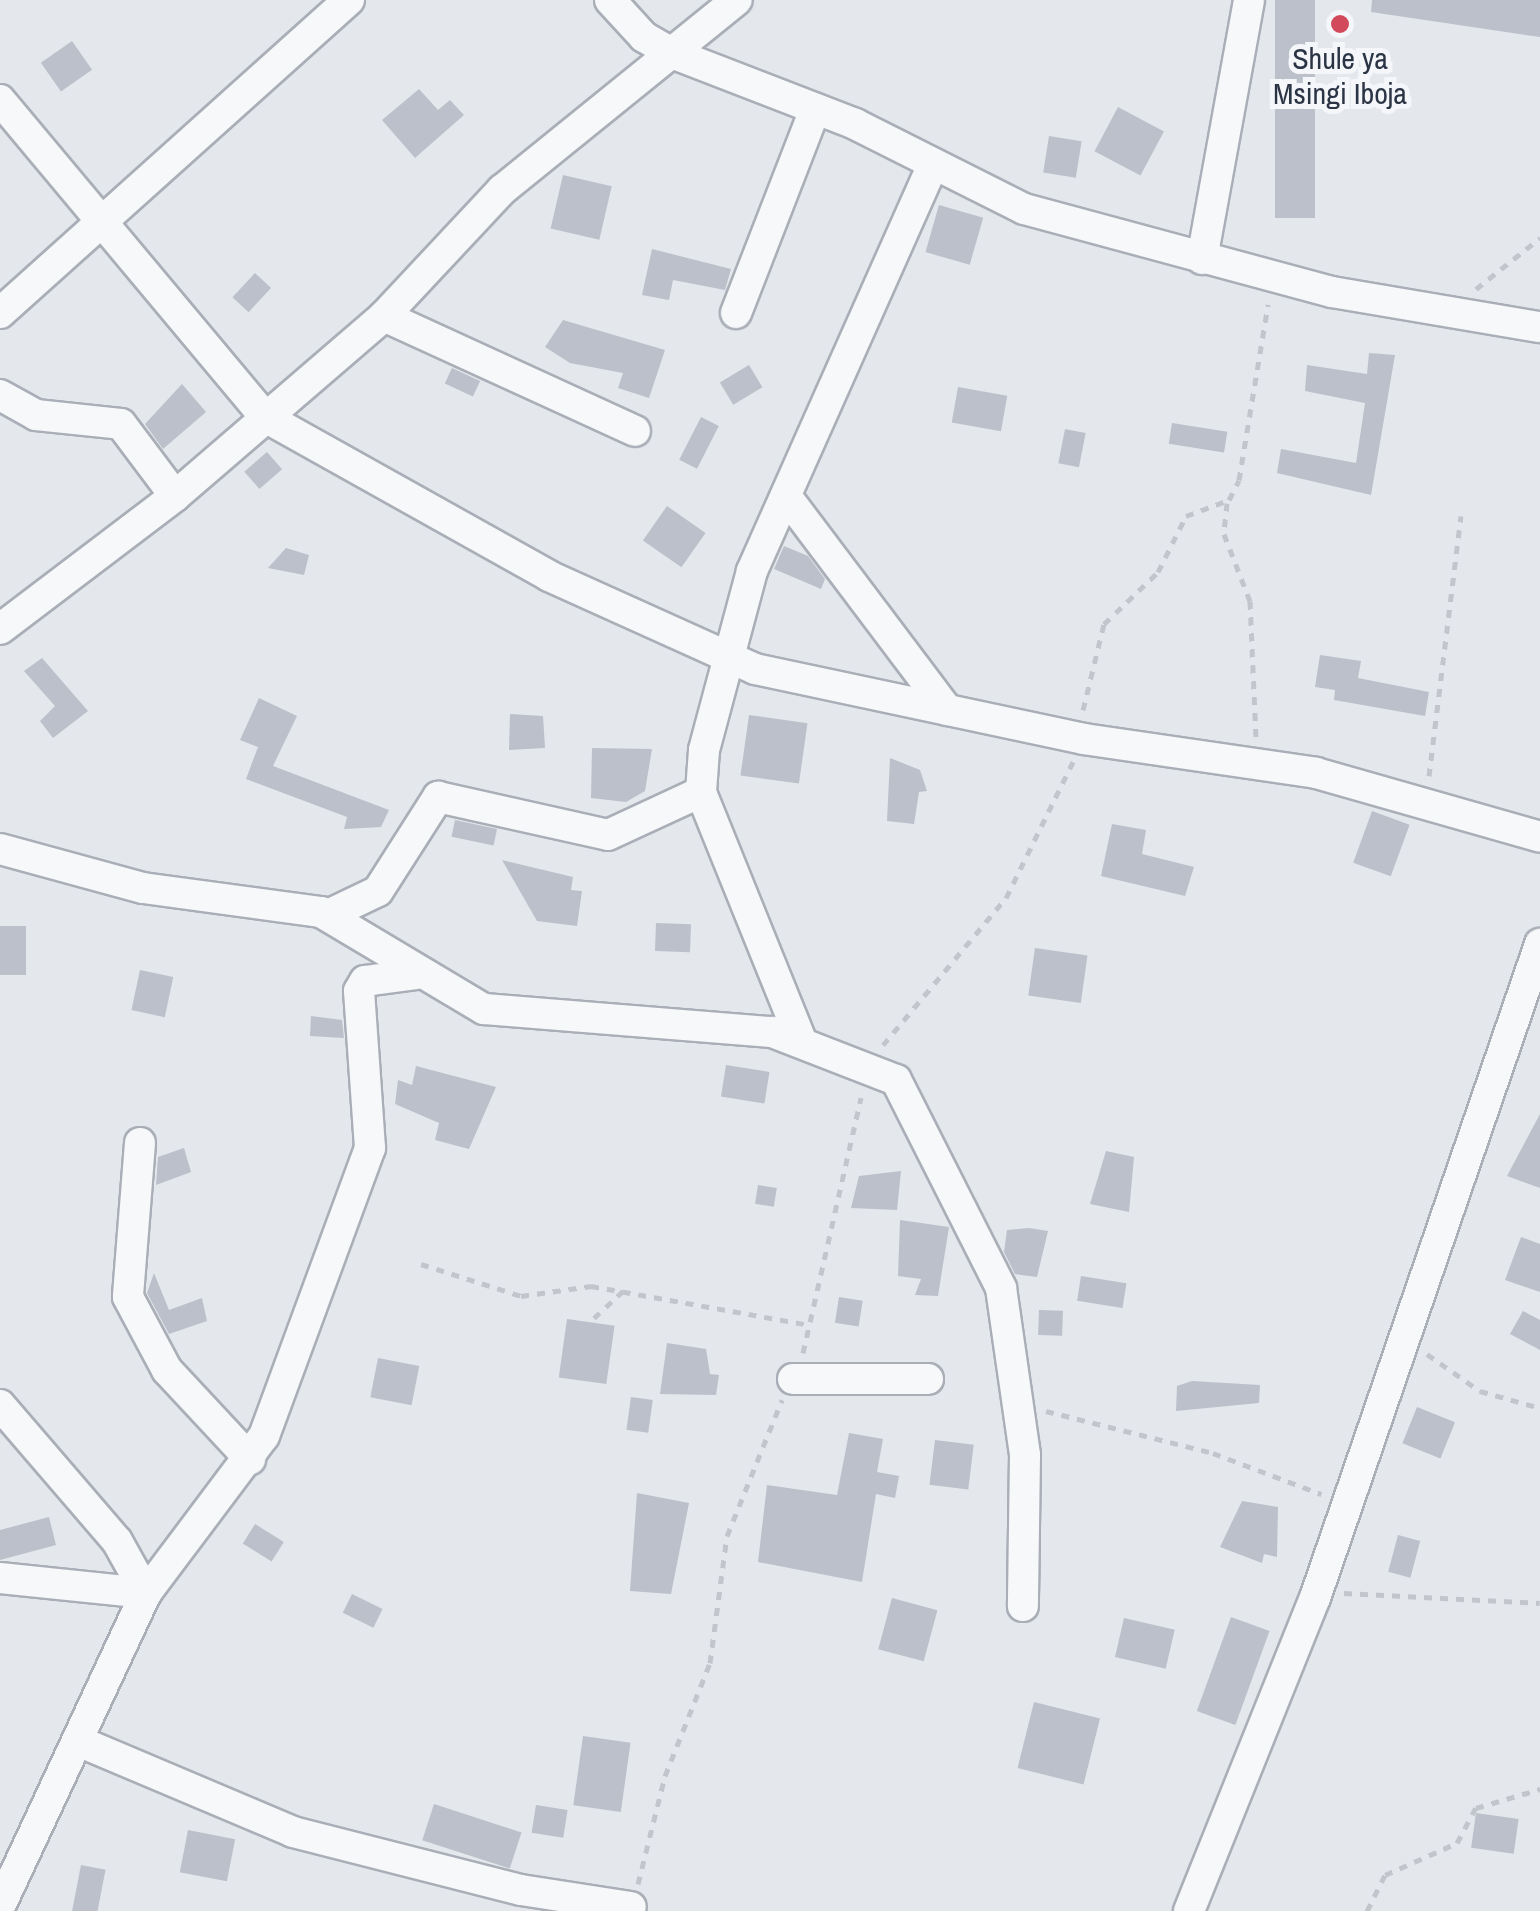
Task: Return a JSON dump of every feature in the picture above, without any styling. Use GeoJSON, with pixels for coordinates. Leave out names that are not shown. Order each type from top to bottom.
{"type":"FeatureCollection","features":[{"type":"Feature","properties":{"kind":"street"},"geometry":{"type":"LineString","coordinates":[[0,313],[349,0]]}},
{"type":"Feature","properties":{"kind":"street"},"geometry":{"type":"LineString","coordinates":[[610,0],[644,38],[674,54],[814,109],[931,169],[1024,209],[1260,273],[1540,327]]}},
{"type":"Feature","properties":{"kind":"street"},"geometry":{"type":"LineString","coordinates":[[0,629],[175,496],[384,316],[502,190],[737,0]]}},
{"type":"Feature","properties":{"kind":"street"},"geometry":{"type":"LineString","coordinates":[[1202,258],[1249,0]]}},
{"type":"Feature","properties":{"kind":"street"},"geometry":{"type":"LineString","coordinates":[[0,100],[265,417],[549,576],[729,658],[1081,739],[1268,764],[1540,837]]}},
{"type":"Feature","properties":{"kind":"street"},"geometry":{"type":"LineString","coordinates":[[736,313],[814,109]]}},
{"type":"Feature","properties":{"kind":"street"},"geometry":{"type":"LineString","coordinates":[[801,1040],[701,792],[729,658],[786,496],[931,169]]}},
{"type":"Feature","properties":{"kind":"street"},"geometry":{"type":"LineString","coordinates":[[384,316],[636,432]]}},
{"type":"Feature","properties":{"kind":"street"},"geometry":{"type":"LineString","coordinates":[[0,396],[36,415],[122,424],[175,496]]}},
{"type":"Feature","properties":{"kind":"street"},"geometry":{"type":"LineString","coordinates":[[786,496],[947,710]]}},
{"type":"Feature","properties":{"kind":"street"},"geometry":{"type":"LineString","coordinates":[[328,915],[396,873],[438,797],[608,835],[701,792]]}},
{"type":"Feature","properties":{"kind":"street"},"geometry":{"type":"LineString","coordinates":[[0,850],[143,888],[328,915],[416,974],[484,1010],[536,1019],[801,1040],[871,1066],[912,1098],[1002,1288],[1018,1402],[1023,1606]]}},
{"type":"Feature","properties":{"kind":"street"},"geometry":{"type":"LineString","coordinates":[[1189,1911],[1316,1593],[1540,944]]}},
{"type":"Feature","properties":{"kind":"street"},"geometry":{"type":"LineString","coordinates":[[0,1906],[146,1593],[250,1459],[364,1175],[370,1128],[359,991],[365,982],[416,974]]}},
{"type":"Feature","properties":{"kind":"street"},"geometry":{"type":"LineString","coordinates":[[140,1143],[128,1296],[167,1370],[250,1459]]}},
{"type":"Feature","properties":{"kind":"street"},"geometry":{"type":"LineString","coordinates":[[793,1378],[928,1379]]}},
{"type":"Feature","properties":{"kind":"street"},"geometry":{"type":"LineString","coordinates":[[0,1405],[117,1541],[146,1593]]}},
{"type":"Feature","properties":{"kind":"street"},"geometry":{"type":"LineString","coordinates":[[0,1578],[146,1593]]}},
{"type":"Feature","properties":{"kind":"street"},"geometry":{"type":"LineString","coordinates":[[78,1741],[293,1832],[416,1867],[631,1907]]}},
{"type":"Feature","properties":{"kind":"path"},"geometry":{"type":"LineString","coordinates":[[1448,312],[1540,238]]}},
{"type":"Feature","properties":{"kind":"path"},"geometry":{"type":"LineString","coordinates":[[1260,273],[1267,314],[1224,534],[1250,601],[1252,731],[1268,764]]}},
{"type":"Feature","properties":{"kind":"path"},"geometry":{"type":"LineString","coordinates":[[631,1907],[665,1776],[710,1662],[727,1536],[811,1325],[840,1161],[871,1066],[1006,898],[1081,739],[1104,624],[1158,572],[1186,516],[1229,500]]}},
{"type":"Feature","properties":{"kind":"path"},"geometry":{"type":"LineString","coordinates":[[1422,804],[1461,516]]}},
{"type":"Feature","properties":{"kind":"path"},"geometry":{"type":"LineString","coordinates":[[421,1264],[521,1296],[558,1284],[624,1291],[811,1325]]}},
{"type":"Feature","properties":{"kind":"path"},"geometry":{"type":"LineString","coordinates":[[594,1318],[624,1291]]}},
{"type":"Feature","properties":{"kind":"path"},"geometry":{"type":"LineString","coordinates":[[1402,1336],[1480,1391],[1540,1408]]}},
{"type":"Feature","properties":{"kind":"path"},"geometry":{"type":"LineString","coordinates":[[1018,1402],[1308,1488],[1321,1494],[1336,1529]]}},
{"type":"Feature","properties":{"kind":"path"},"geometry":{"type":"LineString","coordinates":[[1316,1593],[1540,1603]]}},
{"type":"Feature","properties":{"kind":"path"},"geometry":{"type":"LineString","coordinates":[[1367,1911],[1386,1875],[1456,1843],[1476,1808],[1540,1789]]}},
{"type":"Feature","properties":{"kind":"building"},"geometry":{"type":"Polygon","coordinates":[[[1275,0],[1315,0],[1315,218],[1275,218],[1275,0]]]}},
{"type":"Feature","properties":{"kind":"building"},"geometry":{"type":"Polygon","coordinates":[[[1372,0],[1540,0],[1540,37],[1371,12],[1372,0]]]}},
{"type":"Feature","properties":{"kind":"building"},"geometry":{"type":"Polygon","coordinates":[[[72,41],[92,70],[61,91],[41,63],[72,41]]]}},
{"type":"Feature","properties":{"kind":"building"},"geometry":{"type":"Polygon","coordinates":[[[419,89],[438,110],[450,100],[464,115],[415,158],[382,120],[419,89]]]}},
{"type":"Feature","properties":{"kind":"building"},"geometry":{"type":"Polygon","coordinates":[[[1118,107],[1164,131],[1140,176],[1095,151],[1118,107]]]}},
{"type":"Feature","properties":{"kind":"building"},"geometry":{"type":"Polygon","coordinates":[[[1049,136],[1082,141],[1076,178],[1043,173],[1049,136]]]}},
{"type":"Feature","properties":{"kind":"building"},"geometry":{"type":"Polygon","coordinates":[[[563,175],[612,186],[599,240],[551,229],[563,175]]]}},
{"type":"Feature","properties":{"kind":"building"},"geometry":{"type":"Polygon","coordinates":[[[939,205],[983,218],[970,265],[925,252],[939,205]]]}},
{"type":"Feature","properties":{"kind":"building"},"geometry":{"type":"Polygon","coordinates":[[[652,249],[731,269],[725,290],[673,280],[669,300],[642,295],[652,249]]]}},
{"type":"Feature","properties":{"kind":"building"},"geometry":{"type":"Polygon","coordinates":[[[255,273],[271,288],[249,312],[232,297],[255,273]]]}},
{"type":"Feature","properties":{"kind":"building"},"geometry":{"type":"Polygon","coordinates":[[[563,320],[665,350],[649,398],[618,388],[623,373],[570,363],[545,347],[563,320]]]}},
{"type":"Feature","properties":{"kind":"building"},"geometry":{"type":"Polygon","coordinates":[[[1369,353],[1395,355],[1371,495],[1277,473],[1281,449],[1356,463],[1365,403],[1305,391],[1307,365],[1367,374],[1369,353]]]}},
{"type":"Feature","properties":{"kind":"building"},"geometry":{"type":"Polygon","coordinates":[[[749,365],[762,387],[733,405],[720,383],[749,365]]]}},
{"type":"Feature","properties":{"kind":"building"},"geometry":{"type":"Polygon","coordinates":[[[452,368],[480,381],[473,397],[445,383],[452,368]]]}},
{"type":"Feature","properties":{"kind":"building"},"geometry":{"type":"Polygon","coordinates":[[[182,384],[206,412],[163,449],[145,424],[182,384]]]}},
{"type":"Feature","properties":{"kind":"building"},"geometry":{"type":"Polygon","coordinates":[[[958,387],[1007,396],[1001,431],[952,422],[958,387]]]}},
{"type":"Feature","properties":{"kind":"building"},"geometry":{"type":"Polygon","coordinates":[[[701,417],[719,426],[697,469],[679,460],[701,417]]]}},
{"type":"Feature","properties":{"kind":"building"},"geometry":{"type":"Polygon","coordinates":[[[1172,423],[1227,432],[1224,453],[1169,444],[1172,423]]]}},
{"type":"Feature","properties":{"kind":"building"},"geometry":{"type":"Polygon","coordinates":[[[1065,429],[1086,433],[1079,467],[1058,463],[1065,429]]]}},
{"type":"Feature","properties":{"kind":"building"},"geometry":{"type":"Polygon","coordinates":[[[267,452],[282,469],[259,489],[244,472],[267,452]]]}},
{"type":"Feature","properties":{"kind":"building"},"geometry":{"type":"Polygon","coordinates":[[[667,506],[706,533],[681,567],[643,540],[667,506]]]}},
{"type":"Feature","properties":{"kind":"building"},"geometry":{"type":"Polygon","coordinates":[[[784,546],[808,556],[825,579],[821,589],[774,569],[784,546]]]}},
{"type":"Feature","properties":{"kind":"building"},"geometry":{"type":"Polygon","coordinates":[[[286,548],[309,555],[304,575],[268,568],[286,548]]]}},
{"type":"Feature","properties":{"kind":"building"},"geometry":{"type":"Polygon","coordinates":[[[1320,655],[1361,661],[1358,678],[1429,692],[1425,716],[1334,700],[1335,690],[1315,687],[1320,655]]]}},
{"type":"Feature","properties":{"kind":"building"},"geometry":{"type":"Polygon","coordinates":[[[42,658],[88,711],[53,738],[40,721],[55,706],[24,671],[42,658]]]}},
{"type":"Feature","properties":{"kind":"building"},"geometry":{"type":"Polygon","coordinates":[[[259,698],[297,716],[273,766],[389,810],[381,827],[344,829],[347,817],[246,779],[258,747],[240,740],[259,698]]]}},
{"type":"Feature","properties":{"kind":"building"},"geometry":{"type":"Polygon","coordinates":[[[510,714],[543,716],[545,748],[509,750],[510,714]]]}},
{"type":"Feature","properties":{"kind":"building"},"geometry":{"type":"Polygon","coordinates":[[[749,715],[807,723],[799,784],[741,775],[749,715]]]}},
{"type":"Feature","properties":{"kind":"building"},"geometry":{"type":"Polygon","coordinates":[[[592,748],[652,749],[645,791],[626,802],[591,798],[592,748]]]}},
{"type":"Feature","properties":{"kind":"building"},"geometry":{"type":"Polygon","coordinates":[[[890,758],[920,770],[927,791],[919,792],[914,824],[887,821],[890,758]]]}},
{"type":"Feature","properties":{"kind":"building"},"geometry":{"type":"Polygon","coordinates":[[[1372,811],[1410,825],[1391,876],[1353,863],[1372,811]]]}},
{"type":"Feature","properties":{"kind":"building"},"geometry":{"type":"Polygon","coordinates":[[[455,820],[497,829],[494,846],[451,837],[455,820]]]}},
{"type":"Feature","properties":{"kind":"building"},"geometry":{"type":"Polygon","coordinates":[[[1112,824],[1146,830],[1142,854],[1194,867],[1185,896],[1101,876],[1112,824]]]}},
{"type":"Feature","properties":{"kind":"building"},"geometry":{"type":"Polygon","coordinates":[[[502,860],[573,877],[571,890],[582,891],[577,926],[537,921],[502,860]]]}},
{"type":"Feature","properties":{"kind":"building"},"geometry":{"type":"Polygon","coordinates":[[[656,923],[691,924],[690,952],[655,951],[656,923]]]}},
{"type":"Feature","properties":{"kind":"building"},"geometry":{"type":"Polygon","coordinates":[[[0,926],[26,926],[26,975],[0,975],[0,926]]]}},
{"type":"Feature","properties":{"kind":"building"},"geometry":{"type":"Polygon","coordinates":[[[1035,948],[1087,955],[1081,1003],[1028,996],[1035,948]]]}},
{"type":"Feature","properties":{"kind":"building"},"geometry":{"type":"Polygon","coordinates":[[[140,970],[173,977],[165,1017],[131,1010],[140,970]]]}},
{"type":"Feature","properties":{"kind":"building"},"geometry":{"type":"Polygon","coordinates":[[[311,1016],[342,1020],[344,1038],[310,1036],[311,1016]]]}},
{"type":"Feature","properties":{"kind":"building"},"geometry":{"type":"Polygon","coordinates":[[[726,1065],[769,1072],[764,1103],[721,1097],[726,1065]]]}},
{"type":"Feature","properties":{"kind":"building"},"geometry":{"type":"Polygon","coordinates":[[[416,1066],[496,1087],[469,1149],[435,1140],[439,1123],[395,1104],[398,1080],[412,1085],[416,1066]]]}},
{"type":"Feature","properties":{"kind":"building"},"geometry":{"type":"Polygon","coordinates":[[[1540,1114],[1540,1188],[1507,1176],[1540,1114]]]}},
{"type":"Feature","properties":{"kind":"building"},"geometry":{"type":"Polygon","coordinates":[[[184,1148],[191,1172],[156,1185],[158,1157],[184,1148]]]}},
{"type":"Feature","properties":{"kind":"building"},"geometry":{"type":"Polygon","coordinates":[[[1106,1151],[1134,1157],[1129,1212],[1090,1204],[1106,1151]]]}},
{"type":"Feature","properties":{"kind":"building"},"geometry":{"type":"Polygon","coordinates":[[[901,1171],[897,1210],[851,1208],[859,1176],[901,1171]]]}},
{"type":"Feature","properties":{"kind":"building"},"geometry":{"type":"Polygon","coordinates":[[[758,1185],[777,1188],[774,1207],[755,1204],[758,1185]]]}},
{"type":"Feature","properties":{"kind":"building"},"geometry":{"type":"Polygon","coordinates":[[[900,1220],[949,1227],[938,1296],[915,1295],[921,1279],[898,1276],[900,1220]]]}},
{"type":"Feature","properties":{"kind":"building"},"geometry":{"type":"Polygon","coordinates":[[[1007,1230],[1048,1231],[1037,1277],[1015,1274],[1004,1252],[1007,1230]]]}},
{"type":"Feature","properties":{"kind":"building"},"geometry":{"type":"Polygon","coordinates":[[[1521,1237],[1540,1244],[1540,1292],[1505,1280],[1521,1237]]]}},
{"type":"Feature","properties":{"kind":"building"},"geometry":{"type":"Polygon","coordinates":[[[154,1273],[169,1310],[202,1298],[207,1321],[169,1334],[147,1293],[154,1273]]]}},
{"type":"Feature","properties":{"kind":"building"},"geometry":{"type":"Polygon","coordinates":[[[1081,1276],[1126,1283],[1123,1308],[1077,1301],[1081,1276]]]}},
{"type":"Feature","properties":{"kind":"building"},"geometry":{"type":"Polygon","coordinates":[[[839,1297],[863,1301],[859,1326],[835,1323],[839,1297]]]}},
{"type":"Feature","properties":{"kind":"building"},"geometry":{"type":"Polygon","coordinates":[[[1039,1310],[1063,1311],[1062,1336],[1038,1335],[1039,1310]]]}},
{"type":"Feature","properties":{"kind":"building"},"geometry":{"type":"Polygon","coordinates":[[[1523,1311],[1540,1320],[1540,1350],[1510,1334],[1523,1311]]]}},
{"type":"Feature","properties":{"kind":"building"},"geometry":{"type":"Polygon","coordinates":[[[567,1319],[615,1326],[606,1384],[559,1377],[567,1319]]]}},
{"type":"Feature","properties":{"kind":"building"},"geometry":{"type":"Polygon","coordinates":[[[667,1343],[706,1349],[710,1374],[719,1375],[716,1395],[660,1394],[667,1343]]]}},
{"type":"Feature","properties":{"kind":"building"},"geometry":{"type":"Polygon","coordinates":[[[378,1358],[419,1366],[412,1405],[370,1397],[378,1358]]]}},
{"type":"Feature","properties":{"kind":"building"},"geometry":{"type":"Polygon","coordinates":[[[1192,1381],[1260,1385],[1259,1403],[1176,1411],[1177,1386],[1192,1381]]]}},
{"type":"Feature","properties":{"kind":"building"},"geometry":{"type":"Polygon","coordinates":[[[631,1397],[653,1400],[648,1433],[626,1430],[631,1397]]]}},
{"type":"Feature","properties":{"kind":"building"},"geometry":{"type":"Polygon","coordinates":[[[1417,1407],[1455,1422],[1440,1459],[1402,1443],[1417,1407]]]}},
{"type":"Feature","properties":{"kind":"building"},"geometry":{"type":"Polygon","coordinates":[[[849,1433],[883,1439],[877,1472],[899,1476],[895,1498],[876,1494],[862,1582],[758,1562],[767,1485],[837,1495],[849,1433]]]}},
{"type":"Feature","properties":{"kind":"building"},"geometry":{"type":"Polygon","coordinates":[[[935,1440],[974,1445],[968,1489],[930,1485],[935,1440]]]}},
{"type":"Feature","properties":{"kind":"building"},"geometry":{"type":"Polygon","coordinates":[[[637,1493],[689,1503],[671,1594],[630,1591],[637,1493]]]}},
{"type":"Feature","properties":{"kind":"building"},"geometry":{"type":"Polygon","coordinates":[[[1242,1501],[1278,1507],[1277,1557],[1264,1554],[1262,1563],[1220,1547],[1242,1501]]]}},
{"type":"Feature","properties":{"kind":"building"},"geometry":{"type":"Polygon","coordinates":[[[49,1517],[56,1545],[0,1560],[0,1530],[49,1517]]]}},
{"type":"Feature","properties":{"kind":"building"},"geometry":{"type":"Polygon","coordinates":[[[255,1524],[284,1542],[272,1562],[243,1544],[255,1524]]]}},
{"type":"Feature","properties":{"kind":"building"},"geometry":{"type":"Polygon","coordinates":[[[1398,1535],[1420,1541],[1410,1578],[1388,1572],[1398,1535]]]}},
{"type":"Feature","properties":{"kind":"building"},"geometry":{"type":"Polygon","coordinates":[[[352,1594],[383,1609],[373,1628],[343,1613],[352,1594]]]}},
{"type":"Feature","properties":{"kind":"building"},"geometry":{"type":"Polygon","coordinates":[[[892,1598],[937,1610],[924,1661],[878,1649],[892,1598]]]}},
{"type":"Feature","properties":{"kind":"building"},"geometry":{"type":"Polygon","coordinates":[[[1231,1617],[1270,1631],[1235,1725],[1197,1711],[1231,1617]]]}},
{"type":"Feature","properties":{"kind":"building"},"geometry":{"type":"Polygon","coordinates":[[[1124,1618],[1175,1630],[1166,1669],[1115,1657],[1124,1618]]]}},
{"type":"Feature","properties":{"kind":"building"},"geometry":{"type":"Polygon","coordinates":[[[1034,1702],[1100,1718],[1084,1784],[1018,1768],[1034,1702]]]}},
{"type":"Feature","properties":{"kind":"building"},"geometry":{"type":"Polygon","coordinates":[[[583,1736],[631,1743],[621,1812],[573,1805],[583,1736]]]}},
{"type":"Feature","properties":{"kind":"building"},"geometry":{"type":"Polygon","coordinates":[[[434,1804],[521,1832],[510,1869],[422,1840],[434,1804]]]}},
{"type":"Feature","properties":{"kind":"building"},"geometry":{"type":"Polygon","coordinates":[[[536,1805],[568,1810],[563,1838],[532,1833],[536,1805]]]}},
{"type":"Feature","properties":{"kind":"building"},"geometry":{"type":"Polygon","coordinates":[[[1476,1813],[1519,1819],[1514,1854],[1471,1848],[1476,1813]]]}},
{"type":"Feature","properties":{"kind":"building"},"geometry":{"type":"Polygon","coordinates":[[[188,1830],[235,1839],[227,1881],[180,1872],[188,1830]]]}},
{"type":"Feature","properties":{"kind":"building"},"geometry":{"type":"Polygon","coordinates":[[[81,1865],[106,1870],[98,1911],[72,1911],[81,1865]]]}},
{"type":"Feature","properties":{"kind":"place","name":"Shule ya Msingi Iboja"},"geometry":{"type":"Point","coordinates":[1340,24]}}]}
